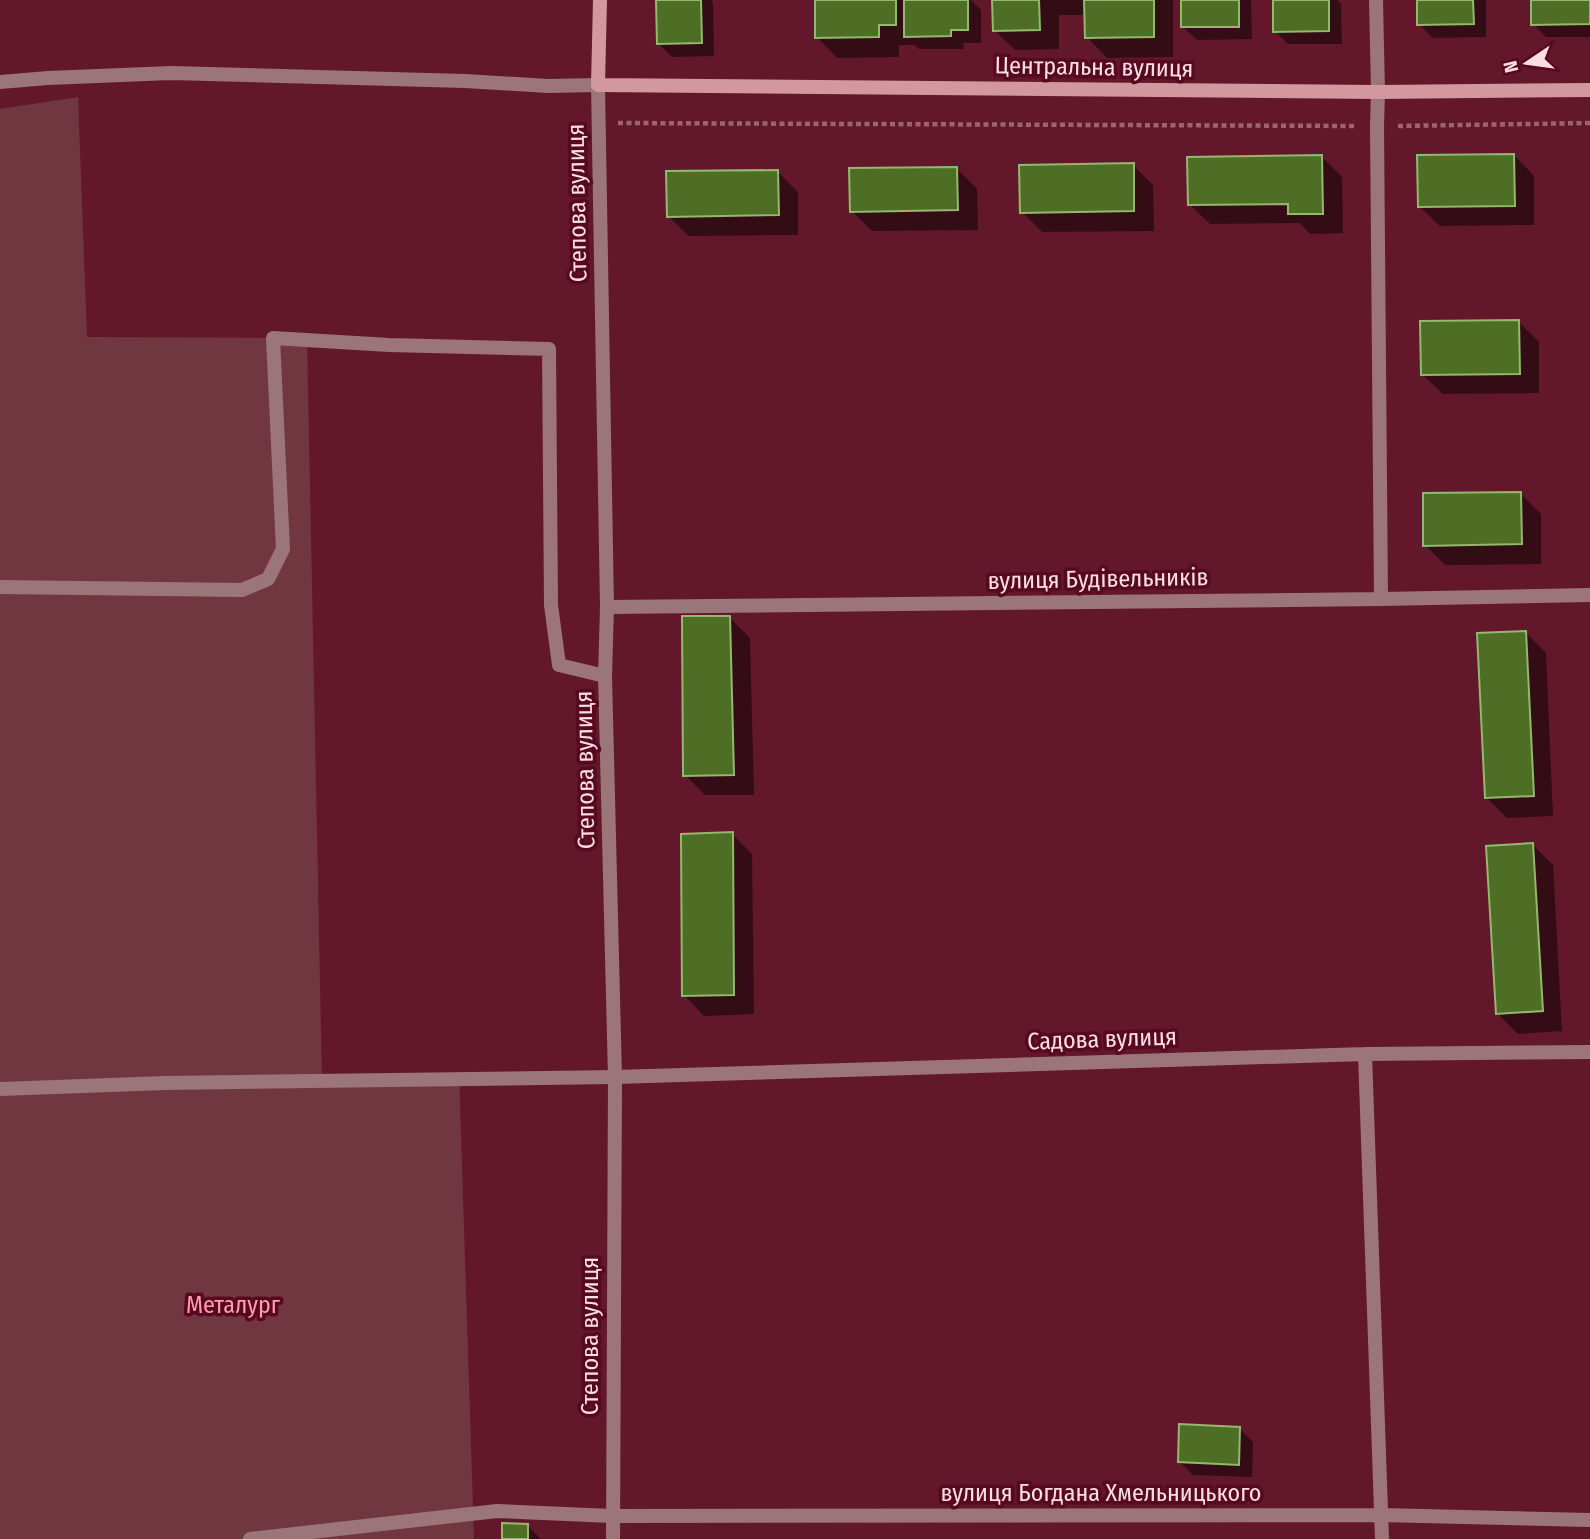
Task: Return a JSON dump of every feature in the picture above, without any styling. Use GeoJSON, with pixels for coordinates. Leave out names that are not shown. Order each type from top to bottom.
{"type":"FeatureCollection","features":[{"type":"Feature","properties":{"kind":"main road","name":"Степова вулиця"},"geometry":{"type":"LineString","coordinates":[[598,85],[600,0]]}},
{"type":"Feature","properties":{"kind":"main road","name":"Центральна вулиця"},"geometry":{"type":"LineString","coordinates":[[598,85],[1378,92],[1590,90]]}},
{"type":"Feature","properties":{"kind":"street"},"geometry":{"type":"LineString","coordinates":[[1376,0],[1381,599]]}},
{"type":"Feature","properties":{"kind":"street"},"geometry":{"type":"LineString","coordinates":[[0,82],[171,73],[464,81],[548,86],[598,85]]}},
{"type":"Feature","properties":{"kind":"street","name":"Степова вулиця"},"geometry":{"type":"LineString","coordinates":[[598,85],[607,607],[605,676],[615,1077],[613,1539]]}},
{"type":"Feature","properties":{"kind":"street"},"geometry":{"type":"LineString","coordinates":[[0,587],[242,590],[268,579],[283,549],[272,338],[389,345],[549,349],[551,605],[559,665],[605,676]]}},
{"type":"Feature","properties":{"kind":"street","name":"вулиця Будівельників"},"geometry":{"type":"LineString","coordinates":[[607,607],[1590,595]]}},
{"type":"Feature","properties":{"kind":"street","name":"Садова вулиця"},"geometry":{"type":"LineString","coordinates":[[0,1089],[165,1083],[615,1077],[1365,1054],[1590,1052]]}},
{"type":"Feature","properties":{"kind":"street"},"geometry":{"type":"LineString","coordinates":[[1365,1054],[1382,1539]]}},
{"type":"Feature","properties":{"kind":"street","name":"вулиця Богдана Хмельницького"},"geometry":{"type":"LineString","coordinates":[[250,1539],[497,1511],[612,1516],[1381,1515],[1590,1520]]}},
{"type":"Feature","properties":{"kind":"path"},"geometry":{"type":"LineString","coordinates":[[599,123],[1377,126],[1590,123]]}},
{"type":"Feature","properties":{"kind":"green space","name":"Металург"},"geometry":{"type":"Polygon","coordinates":[[[78,97],[87,337],[307,338],[322,1083],[459,1073],[474,1539],[0,1539],[0,109],[78,97]]]}},
{"type":"Feature","properties":{"kind":"building"},"geometry":{"type":"Polygon","coordinates":[[[656,0],[701,0],[702,43],[657,44],[656,0]]]}},
{"type":"Feature","properties":{"kind":"building"},"geometry":{"type":"Polygon","coordinates":[[[815,0],[896,0],[896,25],[879,25],[879,37],[815,38],[815,0]]]}},
{"type":"Feature","properties":{"kind":"building"},"geometry":{"type":"Polygon","coordinates":[[[904,0],[968,0],[968,30],[951,30],[951,36],[904,37],[904,0]]]}},
{"type":"Feature","properties":{"kind":"building"},"geometry":{"type":"Polygon","coordinates":[[[992,0],[1039,0],[1040,30],[993,31],[992,0]]]}},
{"type":"Feature","properties":{"kind":"building"},"geometry":{"type":"Polygon","coordinates":[[[1084,0],[1154,0],[1154,37],[1085,38],[1084,0]]]}},
{"type":"Feature","properties":{"kind":"building"},"geometry":{"type":"Polygon","coordinates":[[[1181,0],[1239,0],[1239,27],[1181,27],[1181,0]]]}},
{"type":"Feature","properties":{"kind":"building"},"geometry":{"type":"Polygon","coordinates":[[[1273,0],[1329,0],[1329,31],[1273,32],[1273,0]]]}},
{"type":"Feature","properties":{"kind":"building"},"geometry":{"type":"Polygon","coordinates":[[[1417,0],[1473,0],[1474,24],[1417,25],[1417,0]]]}},
{"type":"Feature","properties":{"kind":"building"},"geometry":{"type":"Polygon","coordinates":[[[1531,0],[1590,0],[1590,24],[1531,25],[1531,0]]]}},
{"type":"Feature","properties":{"kind":"building"},"geometry":{"type":"Polygon","coordinates":[[[1514,154],[1515,206],[1418,207],[1417,155],[1514,154]]]}},
{"type":"Feature","properties":{"kind":"building"},"geometry":{"type":"Polygon","coordinates":[[[1322,155],[1323,214],[1288,214],[1288,204],[1188,205],[1187,157],[1322,155]]]}},
{"type":"Feature","properties":{"kind":"building"},"geometry":{"type":"Polygon","coordinates":[[[1134,163],[1134,211],[1020,213],[1019,165],[1134,163]]]}},
{"type":"Feature","properties":{"kind":"building"},"geometry":{"type":"Polygon","coordinates":[[[957,167],[958,210],[850,212],[849,168],[957,167]]]}},
{"type":"Feature","properties":{"kind":"building"},"geometry":{"type":"Polygon","coordinates":[[[778,170],[779,215],[667,217],[666,171],[778,170]]]}},
{"type":"Feature","properties":{"kind":"building"},"geometry":{"type":"Polygon","coordinates":[[[1519,320],[1520,374],[1421,375],[1420,321],[1519,320]]]}},
{"type":"Feature","properties":{"kind":"building"},"geometry":{"type":"Polygon","coordinates":[[[1521,492],[1522,544],[1423,546],[1423,493],[1521,492]]]}},
{"type":"Feature","properties":{"kind":"building"},"geometry":{"type":"Polygon","coordinates":[[[682,616],[730,616],[734,775],[683,776],[682,616]]]}},
{"type":"Feature","properties":{"kind":"building"},"geometry":{"type":"Polygon","coordinates":[[[1526,631],[1534,796],[1485,798],[1477,633],[1526,631]]]}},
{"type":"Feature","properties":{"kind":"building"},"geometry":{"type":"Polygon","coordinates":[[[733,832],[734,995],[682,996],[681,834],[733,832]]]}},
{"type":"Feature","properties":{"kind":"building"},"geometry":{"type":"Polygon","coordinates":[[[1533,843],[1543,1011],[1496,1014],[1486,846],[1533,843]]]}},
{"type":"Feature","properties":{"kind":"building"},"geometry":{"type":"Polygon","coordinates":[[[1179,1424],[1240,1427],[1239,1465],[1178,1462],[1179,1424]]]}},
{"type":"Feature","properties":{"kind":"building"},"geometry":{"type":"Polygon","coordinates":[[[502,1523],[528,1524],[528,1539],[502,1539],[502,1523]]]}}]}
